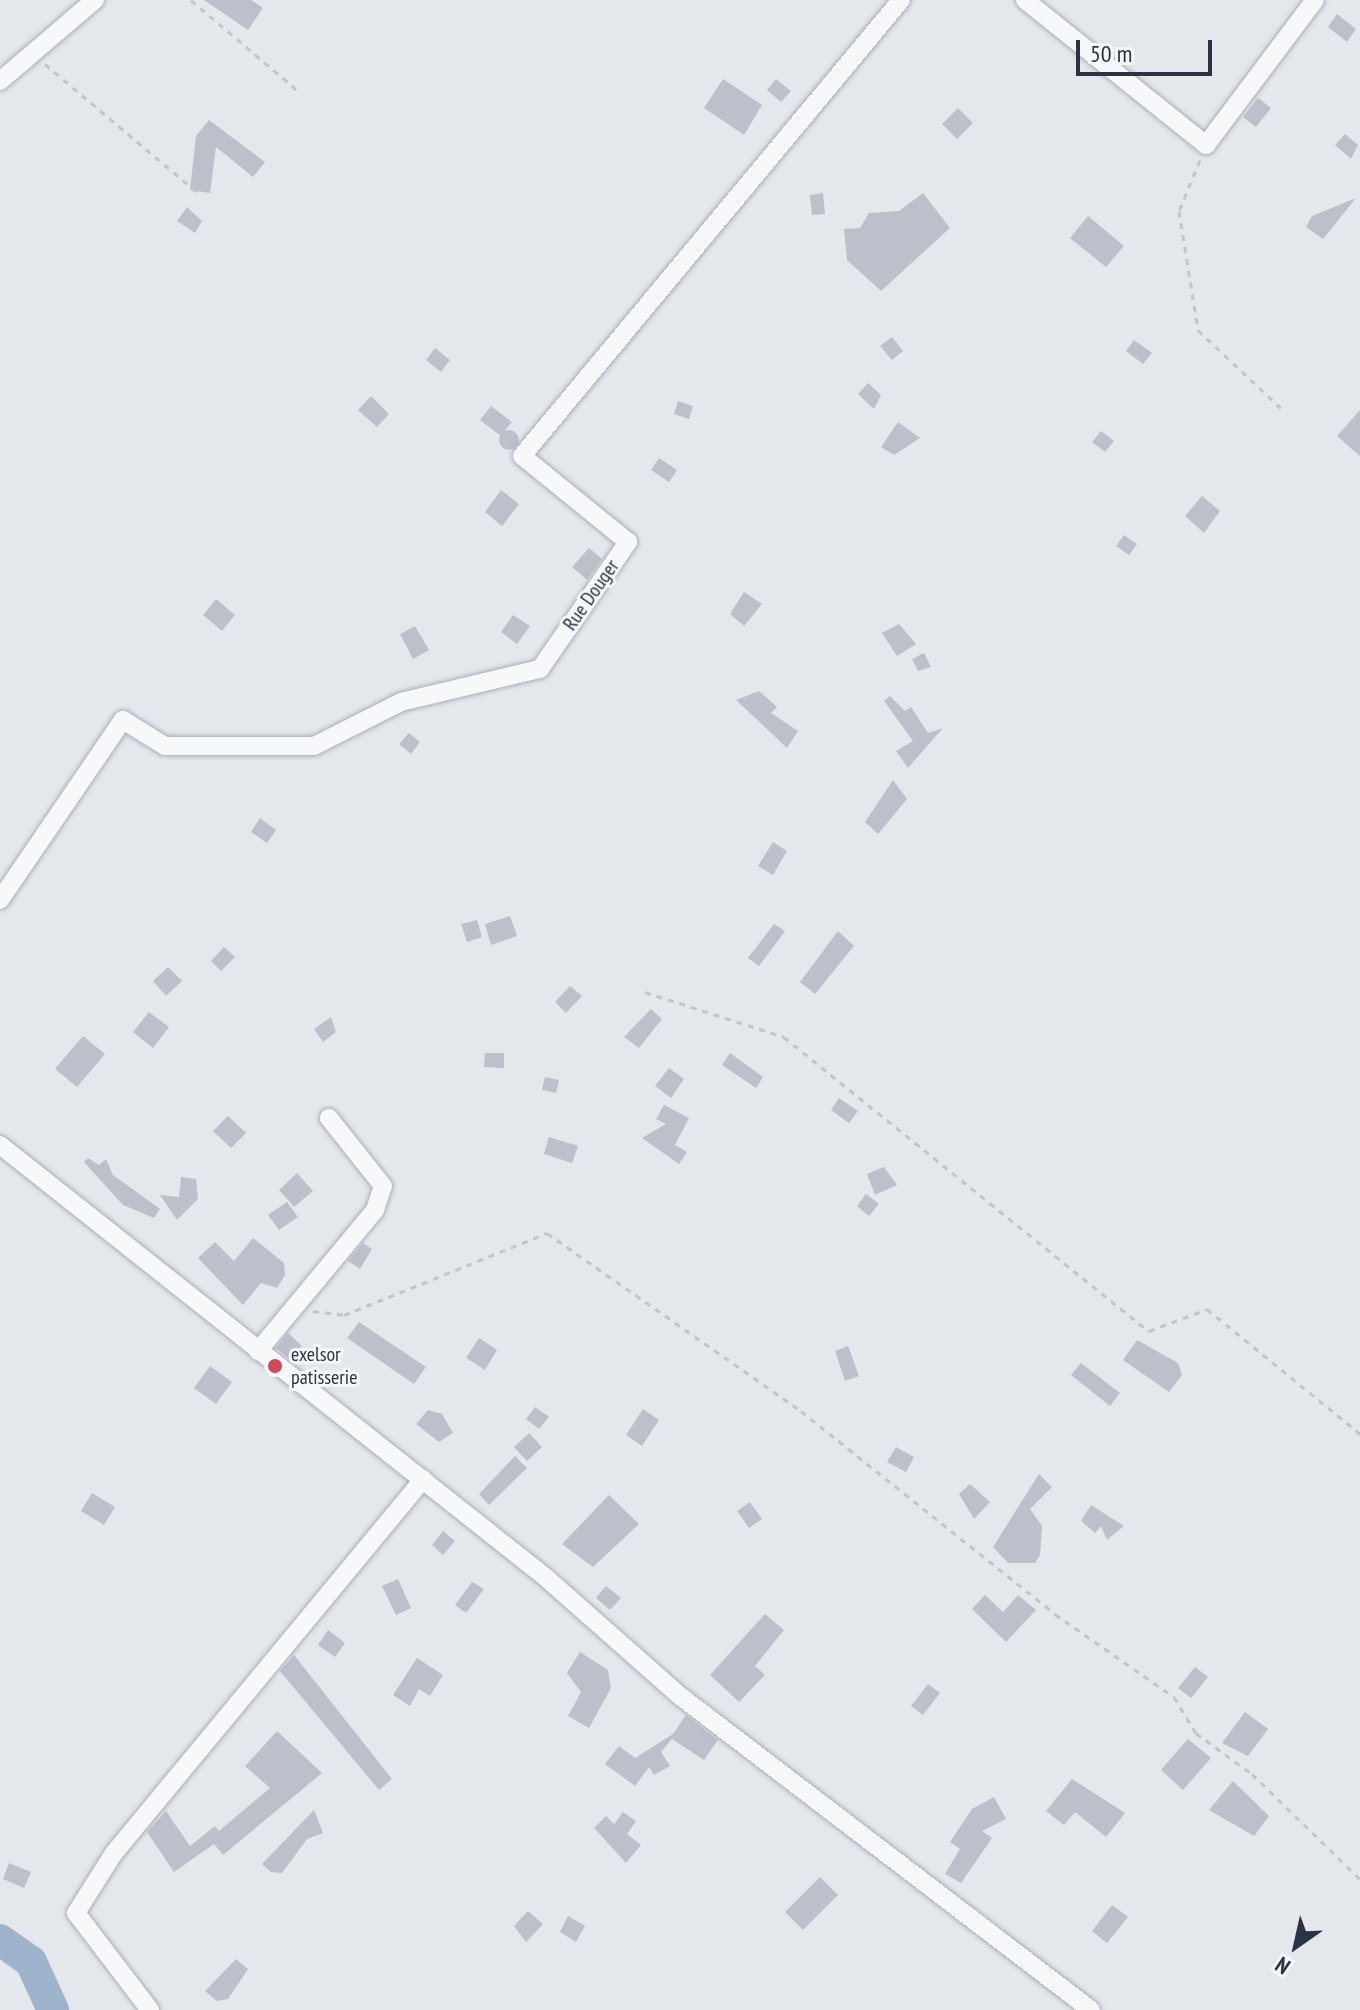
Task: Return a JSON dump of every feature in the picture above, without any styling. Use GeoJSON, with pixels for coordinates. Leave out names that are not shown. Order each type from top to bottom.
{"type":"FeatureCollection","features":[{"type":"Feature","properties":{"kind":"street"},"geometry":{"type":"LineString","coordinates":[[0,81],[95,0]]}},
{"type":"Feature","properties":{"kind":"street","name":"Rue Douger"},"geometry":{"type":"LineString","coordinates":[[0,900],[123,720],[165,746],[314,746],[401,702],[540,669],[628,542],[522,456],[901,0]]}},
{"type":"Feature","properties":{"kind":"street"},"geometry":{"type":"LineString","coordinates":[[1025,0],[1206,145],[1315,0]]}},
{"type":"Feature","properties":{"kind":"street"},"geometry":{"type":"LineString","coordinates":[[258,1351],[375,1210],[383,1186],[329,1118]]}},
{"type":"Feature","properties":{"kind":"street"},"geometry":{"type":"LineString","coordinates":[[0,1145],[423,1479],[680,1696],[1091,2010]]}},
{"type":"Feature","properties":{"kind":"street"},"geometry":{"type":"LineString","coordinates":[[150,2010],[76,1913],[114,1853],[423,1479]]}},
{"type":"Feature","properties":{"kind":"path"},"geometry":{"type":"LineString","coordinates":[[191,0],[297,90]]}},
{"type":"Feature","properties":{"kind":"path"},"geometry":{"type":"LineString","coordinates":[[34,55],[198,193]]}},
{"type":"Feature","properties":{"kind":"path"},"geometry":{"type":"LineString","coordinates":[[1206,145],[1179,211],[1198,330],[1284,411]]}},
{"type":"Feature","properties":{"kind":"path"},"geometry":{"type":"LineString","coordinates":[[645,992],[784,1037],[1149,1331],[1207,1309],[1360,1434]]}},
{"type":"Feature","properties":{"kind":"path"},"geometry":{"type":"LineString","coordinates":[[294,1309],[344,1315],[547,1233],[801,1411],[1055,1614],[1174,1697],[1196,1733],[1252,1774],[1360,1879]]}},
{"type":"Feature","properties":{"kind":"building"},"geometry":{"type":"Polygon","coordinates":[[[204,0],[251,0],[263,8],[248,30],[204,0]]]}},
{"type":"Feature","properties":{"kind":"building"},"geometry":{"type":"Polygon","coordinates":[[[1337,14],[1356,29],[1347,42],[1328,27],[1337,14]]]}},
{"type":"Feature","properties":{"kind":"building"},"geometry":{"type":"Polygon","coordinates":[[[723,79],[762,105],[744,135],[704,108],[723,79]]]}},
{"type":"Feature","properties":{"kind":"building"},"geometry":{"type":"Polygon","coordinates":[[[776,79],[791,91],[781,102],[767,90],[776,79]]]}},
{"type":"Feature","properties":{"kind":"building"},"geometry":{"type":"Polygon","coordinates":[[[1258,98],[1271,108],[1256,127],[1243,117],[1258,98]]]}},
{"type":"Feature","properties":{"kind":"building"},"geometry":{"type":"Polygon","coordinates":[[[958,108],[973,123],[957,139],[942,124],[958,108]]]}},
{"type":"Feature","properties":{"kind":"building"},"geometry":{"type":"Polygon","coordinates":[[[209,120],[265,162],[253,177],[216,147],[210,193],[190,190],[196,136],[209,120]]]}},
{"type":"Feature","properties":{"kind":"building"},"geometry":{"type":"Polygon","coordinates":[[[1345,134],[1358,145],[1351,159],[1335,145],[1345,134]]]}},
{"type":"Feature","properties":{"kind":"building"},"geometry":{"type":"Polygon","coordinates":[[[823,193],[825,214],[812,215],[810,195],[823,193]]]}},
{"type":"Feature","properties":{"kind":"building"},"geometry":{"type":"Polygon","coordinates":[[[923,193],[950,228],[881,291],[847,260],[844,229],[860,228],[869,213],[899,211],[923,193]]]}},
{"type":"Feature","properties":{"kind":"building"},"geometry":{"type":"Polygon","coordinates":[[[1356,198],[1323,239],[1306,227],[1312,216],[1356,198]]]}},
{"type":"Feature","properties":{"kind":"building"},"geometry":{"type":"Polygon","coordinates":[[[187,207],[202,221],[195,233],[177,221],[187,207]]]}},
{"type":"Feature","properties":{"kind":"building"},"geometry":{"type":"Polygon","coordinates":[[[1088,216],[1124,246],[1106,267],[1070,238],[1088,216]]]}},
{"type":"Feature","properties":{"kind":"building"},"geometry":{"type":"Polygon","coordinates":[[[892,337],[903,351],[892,360],[880,346],[892,337]]]}},
{"type":"Feature","properties":{"kind":"building"},"geometry":{"type":"Polygon","coordinates":[[[1134,340],[1152,353],[1143,364],[1126,351],[1134,340]]]}},
{"type":"Feature","properties":{"kind":"building"},"geometry":{"type":"Polygon","coordinates":[[[435,348],[450,360],[441,372],[426,360],[435,348]]]}},
{"type":"Feature","properties":{"kind":"building"},"geometry":{"type":"Polygon","coordinates":[[[868,383],[881,395],[874,409],[858,394],[868,383]]]}},
{"type":"Feature","properties":{"kind":"building"},"geometry":{"type":"Polygon","coordinates":[[[371,396],[389,414],[377,427],[358,410],[371,396]]]}},
{"type":"Feature","properties":{"kind":"building"},"geometry":{"type":"Polygon","coordinates":[[[678,401],[693,406],[689,419],[674,414],[678,401]]]}},
{"type":"Feature","properties":{"kind":"building"},"geometry":{"type":"Polygon","coordinates":[[[491,406],[512,422],[501,436],[480,420],[491,406]]]}},
{"type":"Feature","properties":{"kind":"building"},"geometry":{"type":"Polygon","coordinates":[[[1360,410],[1360,456],[1337,436],[1360,410]]]}},
{"type":"Feature","properties":{"kind":"building"},"geometry":{"type":"Polygon","coordinates":[[[898,422],[920,438],[894,455],[881,447],[898,422]]]}},
{"type":"Feature","properties":{"kind":"building"},"geometry":{"type":"Polygon","coordinates":[[[505,430],[513,430],[519,440],[513,450],[505,450],[499,444],[499,436],[505,430]]]}},
{"type":"Feature","properties":{"kind":"building"},"geometry":{"type":"Polygon","coordinates":[[[1101,431],[1114,441],[1105,452],[1092,442],[1101,431]]]}},
{"type":"Feature","properties":{"kind":"building"},"geometry":{"type":"Polygon","coordinates":[[[659,458],[677,470],[669,482],[651,470],[659,458]]]}},
{"type":"Feature","properties":{"kind":"building"},"geometry":{"type":"Polygon","coordinates":[[[501,490],[519,504],[502,526],[485,512],[501,490]]]}},
{"type":"Feature","properties":{"kind":"building"},"geometry":{"type":"Polygon","coordinates":[[[1202,496],[1220,511],[1204,533],[1185,516],[1202,496]]]}},
{"type":"Feature","properties":{"kind":"building"},"geometry":{"type":"Polygon","coordinates":[[[1124,535],[1137,544],[1129,555],[1116,546],[1124,535]]]}},
{"type":"Feature","properties":{"kind":"building"},"geometry":{"type":"Polygon","coordinates":[[[589,548],[602,559],[587,580],[572,567],[589,548]]]}},
{"type":"Feature","properties":{"kind":"building"},"geometry":{"type":"Polygon","coordinates":[[[744,592],[762,604],[744,626],[730,614],[744,592]]]}},
{"type":"Feature","properties":{"kind":"building"},"geometry":{"type":"Polygon","coordinates":[[[216,599],[235,615],[222,631],[203,615],[216,599]]]}},
{"type":"Feature","properties":{"kind":"building"},"geometry":{"type":"Polygon","coordinates":[[[513,615],[530,626],[517,644],[501,632],[513,615]]]}},
{"type":"Feature","properties":{"kind":"building"},"geometry":{"type":"Polygon","coordinates":[[[899,624],[916,644],[897,656],[882,633],[899,624]]]}},
{"type":"Feature","properties":{"kind":"building"},"geometry":{"type":"Polygon","coordinates":[[[415,626],[429,650],[413,659],[400,634],[415,626]]]}},
{"type":"Feature","properties":{"kind":"building"},"geometry":{"type":"Polygon","coordinates":[[[924,653],[931,667],[918,671],[912,659],[924,653]]]}},
{"type":"Feature","properties":{"kind":"building"},"geometry":{"type":"Polygon","coordinates":[[[759,691],[777,707],[771,713],[798,731],[787,748],[736,700],[759,691]]]}},
{"type":"Feature","properties":{"kind":"building"},"geometry":{"type":"Polygon","coordinates":[[[890,696],[905,711],[911,707],[928,733],[943,728],[908,768],[896,751],[913,741],[884,701],[890,696]]]}},
{"type":"Feature","properties":{"kind":"building"},"geometry":{"type":"Polygon","coordinates":[[[409,733],[420,742],[411,754],[399,744],[409,733]]]}},
{"type":"Feature","properties":{"kind":"building"},"geometry":{"type":"Polygon","coordinates":[[[893,780],[907,799],[878,834],[865,822],[893,780]]]}},
{"type":"Feature","properties":{"kind":"building"},"geometry":{"type":"Polygon","coordinates":[[[260,818],[276,830],[267,843],[251,832],[260,818]]]}},
{"type":"Feature","properties":{"kind":"building"},"geometry":{"type":"Polygon","coordinates":[[[773,842],[787,851],[773,875],[758,866],[773,842]]]}},
{"type":"Feature","properties":{"kind":"building"},"geometry":{"type":"Polygon","coordinates":[[[510,916],[517,936],[491,945],[485,924],[510,916]]]}},
{"type":"Feature","properties":{"kind":"building"},"geometry":{"type":"Polygon","coordinates":[[[477,920],[482,937],[467,942],[461,924],[477,920]]]}},
{"type":"Feature","properties":{"kind":"building"},"geometry":{"type":"Polygon","coordinates":[[[774,924],[785,931],[759,966],[748,958],[774,924]]]}},
{"type":"Feature","properties":{"kind":"building"},"geometry":{"type":"Polygon","coordinates":[[[838,931],[854,946],[815,994],[800,982],[838,931]]]}},
{"type":"Feature","properties":{"kind":"building"},"geometry":{"type":"Polygon","coordinates":[[[224,947],[235,957],[221,971],[211,961],[224,947]]]}},
{"type":"Feature","properties":{"kind":"building"},"geometry":{"type":"Polygon","coordinates":[[[168,967],[182,981],[166,996],[153,981],[168,967]]]}},
{"type":"Feature","properties":{"kind":"building"},"geometry":{"type":"Polygon","coordinates":[[[570,986],[582,996],[566,1013],[555,1002],[570,986]]]}},
{"type":"Feature","properties":{"kind":"building"},"geometry":{"type":"Polygon","coordinates":[[[651,1009],[662,1019],[639,1048],[624,1037],[651,1009]]]}},
{"type":"Feature","properties":{"kind":"building"},"geometry":{"type":"Polygon","coordinates":[[[149,1012],[169,1027],[153,1048],[133,1032],[149,1012]]]}},
{"type":"Feature","properties":{"kind":"building"},"geometry":{"type":"Polygon","coordinates":[[[331,1017],[336,1032],[323,1042],[314,1029],[331,1017]]]}},
{"type":"Feature","properties":{"kind":"building"},"geometry":{"type":"Polygon","coordinates":[[[83,1036],[105,1054],[77,1087],[55,1069],[83,1036]]]}},
{"type":"Feature","properties":{"kind":"building"},"geometry":{"type":"Polygon","coordinates":[[[485,1053],[504,1053],[504,1068],[484,1067],[485,1053]]]}},
{"type":"Feature","properties":{"kind":"building"},"geometry":{"type":"Polygon","coordinates":[[[730,1053],[763,1077],[756,1088],[722,1065],[730,1053]]]}},
{"type":"Feature","properties":{"kind":"building"},"geometry":{"type":"Polygon","coordinates":[[[669,1068],[684,1079],[671,1098],[655,1086],[669,1068]]]}},
{"type":"Feature","properties":{"kind":"building"},"geometry":{"type":"Polygon","coordinates":[[[545,1077],[559,1080],[556,1093],[542,1090],[545,1077]]]}},
{"type":"Feature","properties":{"kind":"building"},"geometry":{"type":"Polygon","coordinates":[[[839,1098],[858,1111],[849,1123],[831,1110],[839,1098]]]}},
{"type":"Feature","properties":{"kind":"building"},"geometry":{"type":"Polygon","coordinates":[[[664,1105],[689,1118],[675,1145],[687,1152],[679,1164],[642,1138],[666,1124],[656,1119],[664,1105]]]}},
{"type":"Feature","properties":{"kind":"building"},"geometry":{"type":"Polygon","coordinates":[[[228,1116],[246,1133],[231,1148],[213,1131],[228,1116]]]}},
{"type":"Feature","properties":{"kind":"building"},"geometry":{"type":"Polygon","coordinates":[[[549,1137],[578,1146],[572,1163],[544,1154],[549,1137]]]}},
{"type":"Feature","properties":{"kind":"building"},"geometry":{"type":"Polygon","coordinates":[[[88,1158],[99,1165],[106,1159],[113,1175],[160,1209],[154,1218],[123,1205],[84,1162],[88,1158]]]}},
{"type":"Feature","properties":{"kind":"building"},"geometry":{"type":"Polygon","coordinates":[[[884,1167],[897,1185],[875,1195],[867,1174],[884,1167]]]}},
{"type":"Feature","properties":{"kind":"building"},"geometry":{"type":"Polygon","coordinates":[[[297,1173],[313,1191],[294,1207],[279,1190],[297,1173]]]}},
{"type":"Feature","properties":{"kind":"building"},"geometry":{"type":"Polygon","coordinates":[[[181,1177],[196,1179],[198,1199],[177,1220],[160,1195],[179,1197],[181,1177]]]}},
{"type":"Feature","properties":{"kind":"building"},"geometry":{"type":"Polygon","coordinates":[[[866,1194],[879,1204],[869,1216],[857,1206],[866,1194]]]}},
{"type":"Feature","properties":{"kind":"building"},"geometry":{"type":"Polygon","coordinates":[[[287,1202],[298,1217],[279,1230],[268,1215],[287,1202]]]}},
{"type":"Feature","properties":{"kind":"building"},"geometry":{"type":"Polygon","coordinates":[[[253,1238],[284,1263],[285,1275],[277,1288],[261,1283],[243,1305],[198,1258],[215,1242],[234,1261],[253,1238]]]}},
{"type":"Feature","properties":{"kind":"building"},"geometry":{"type":"Polygon","coordinates":[[[363,1243],[372,1249],[360,1269],[348,1261],[363,1243]]]}},
{"type":"Feature","properties":{"kind":"building"},"geometry":{"type":"Polygon","coordinates":[[[359,1322],[426,1367],[414,1384],[347,1338],[359,1322]]]}},
{"type":"Feature","properties":{"kind":"building"},"geometry":{"type":"Polygon","coordinates":[[[288,1333],[302,1346],[289,1359],[276,1348],[288,1333]]]}},
{"type":"Feature","properties":{"kind":"building"},"geometry":{"type":"Polygon","coordinates":[[[479,1338],[497,1350],[485,1370],[466,1358],[479,1338]]]}},
{"type":"Feature","properties":{"kind":"building"},"geometry":{"type":"Polygon","coordinates":[[[1137,1340],[1178,1363],[1182,1375],[1169,1392],[1123,1360],[1137,1340]]]}},
{"type":"Feature","properties":{"kind":"building"},"geometry":{"type":"Polygon","coordinates":[[[848,1346],[859,1376],[845,1381],[835,1351],[848,1346]]]}},
{"type":"Feature","properties":{"kind":"building"},"geometry":{"type":"Polygon","coordinates":[[[1081,1363],[1120,1393],[1110,1406],[1071,1375],[1081,1363]]]}},
{"type":"Feature","properties":{"kind":"building"},"geometry":{"type":"Polygon","coordinates":[[[210,1366],[232,1382],[216,1404],[194,1388],[210,1366]]]}},
{"type":"Feature","properties":{"kind":"building"},"geometry":{"type":"Polygon","coordinates":[[[535,1407],[549,1417],[539,1429],[526,1419],[535,1407]]]}},
{"type":"Feature","properties":{"kind":"building"},"geometry":{"type":"Polygon","coordinates":[[[643,1409],[659,1420],[642,1446],[626,1435],[643,1409]]]}},
{"type":"Feature","properties":{"kind":"building"},"geometry":{"type":"Polygon","coordinates":[[[428,1410],[442,1414],[453,1433],[439,1442],[416,1424],[428,1410]]]}},
{"type":"Feature","properties":{"kind":"building"},"geometry":{"type":"Polygon","coordinates":[[[529,1433],[542,1447],[527,1461],[514,1447],[529,1433]]]}},
{"type":"Feature","properties":{"kind":"building"},"geometry":{"type":"Polygon","coordinates":[[[896,1447],[914,1457],[906,1472],[887,1462],[896,1447]]]}},
{"type":"Feature","properties":{"kind":"building"},"geometry":{"type":"Polygon","coordinates":[[[515,1456],[527,1468],[489,1505],[479,1494],[515,1456]]]}},
{"type":"Feature","properties":{"kind":"building"},"geometry":{"type":"Polygon","coordinates":[[[1039,1474],[1052,1487],[1030,1509],[1042,1526],[1040,1555],[1035,1563],[1008,1563],[993,1547],[1039,1474]]]}},
{"type":"Feature","properties":{"kind":"building"},"geometry":{"type":"Polygon","coordinates":[[[970,1484],[990,1502],[974,1519],[959,1494],[970,1484]]]}},
{"type":"Feature","properties":{"kind":"building"},"geometry":{"type":"Polygon","coordinates":[[[92,1493],[115,1507],[104,1525],[81,1511],[92,1493]]]}},
{"type":"Feature","properties":{"kind":"building"},"geometry":{"type":"Polygon","coordinates":[[[609,1495],[639,1524],[593,1567],[562,1544],[609,1495]]]}},
{"type":"Feature","properties":{"kind":"building"},"geometry":{"type":"Polygon","coordinates":[[[750,1502],[762,1519],[749,1528],[737,1511],[750,1502]]]}},
{"type":"Feature","properties":{"kind":"building"},"geometry":{"type":"Polygon","coordinates":[[[1091,1505],[1124,1526],[1107,1540],[1101,1526],[1095,1533],[1081,1521],[1091,1505]]]}},
{"type":"Feature","properties":{"kind":"building"},"geometry":{"type":"Polygon","coordinates":[[[443,1531],[455,1541],[443,1555],[432,1545],[443,1531]]]}},
{"type":"Feature","properties":{"kind":"building"},"geometry":{"type":"Polygon","coordinates":[[[398,1579],[411,1608],[396,1615],[382,1586],[398,1579]]]}},
{"type":"Feature","properties":{"kind":"building"},"geometry":{"type":"Polygon","coordinates":[[[472,1582],[484,1589],[466,1613],[455,1605],[472,1582]]]}},
{"type":"Feature","properties":{"kind":"building"},"geometry":{"type":"Polygon","coordinates":[[[606,1586],[621,1598],[610,1610],[596,1598],[606,1586]]]}},
{"type":"Feature","properties":{"kind":"building"},"geometry":{"type":"Polygon","coordinates":[[[985,1595],[1003,1612],[1018,1595],[1036,1610],[1006,1642],[972,1609],[985,1595]]]}},
{"type":"Feature","properties":{"kind":"building"},"geometry":{"type":"Polygon","coordinates":[[[765,1614],[784,1630],[755,1666],[765,1675],[739,1702],[710,1675],[765,1614]]]}},
{"type":"Feature","properties":{"kind":"building"},"geometry":{"type":"Polygon","coordinates":[[[328,1630],[345,1643],[335,1657],[318,1645],[328,1630]]]}},
{"type":"Feature","properties":{"kind":"building"},"geometry":{"type":"Polygon","coordinates":[[[580,1652],[608,1670],[611,1688],[589,1728],[568,1716],[581,1692],[567,1673],[580,1652]]]}},
{"type":"Feature","properties":{"kind":"building"},"geometry":{"type":"Polygon","coordinates":[[[294,1655],[392,1779],[379,1790],[280,1671],[294,1655]]]}},
{"type":"Feature","properties":{"kind":"building"},"geometry":{"type":"Polygon","coordinates":[[[417,1658],[443,1675],[430,1696],[419,1689],[410,1706],[393,1695],[417,1658]]]}},
{"type":"Feature","properties":{"kind":"building"},"geometry":{"type":"Polygon","coordinates":[[[1195,1667],[1208,1677],[1191,1698],[1178,1688],[1195,1667]]]}},
{"type":"Feature","properties":{"kind":"building"},"geometry":{"type":"Polygon","coordinates":[[[928,1684],[940,1693],[923,1715],[911,1706],[928,1684]]]}},
{"type":"Feature","properties":{"kind":"building"},"geometry":{"type":"Polygon","coordinates":[[[1245,1712],[1268,1729],[1248,1756],[1222,1743],[1245,1712]]]}},
{"type":"Feature","properties":{"kind":"building"},"geometry":{"type":"Polygon","coordinates":[[[686,1715],[718,1740],[704,1760],[672,1739],[661,1752],[670,1766],[654,1775],[649,1767],[635,1786],[605,1764],[619,1746],[635,1758],[673,1734],[686,1715]]]}},
{"type":"Feature","properties":{"kind":"building"},"geometry":{"type":"Polygon","coordinates":[[[277,1731],[322,1773],[223,1855],[214,1844],[174,1872],[147,1832],[166,1811],[190,1846],[215,1826],[219,1831],[270,1788],[245,1766],[277,1731]]]}},
{"type":"Feature","properties":{"kind":"building"},"geometry":{"type":"Polygon","coordinates":[[[1188,1739],[1211,1758],[1183,1790],[1161,1770],[1188,1739]]]}},
{"type":"Feature","properties":{"kind":"building"},"geometry":{"type":"Polygon","coordinates":[[[1072,1779],[1125,1813],[1106,1837],[1075,1812],[1064,1825],[1046,1811],[1072,1779]]]}},
{"type":"Feature","properties":{"kind":"building"},"geometry":{"type":"Polygon","coordinates":[[[1233,1781],[1269,1816],[1254,1836],[1209,1810],[1233,1781]]]}},
{"type":"Feature","properties":{"kind":"building"},"geometry":{"type":"Polygon","coordinates":[[[994,1797],[1006,1819],[982,1831],[992,1838],[961,1883],[945,1874],[960,1849],[950,1842],[972,1809],[994,1797]]]}},
{"type":"Feature","properties":{"kind":"building"},"geometry":{"type":"Polygon","coordinates":[[[314,1810],[323,1833],[307,1839],[282,1873],[271,1872],[262,1864],[314,1810]]]}},
{"type":"Feature","properties":{"kind":"building"},"geometry":{"type":"Polygon","coordinates":[[[623,1812],[636,1821],[627,1834],[641,1845],[626,1863],[594,1828],[606,1816],[614,1824],[623,1812]]]}},
{"type":"Feature","properties":{"kind":"building"},"geometry":{"type":"Polygon","coordinates":[[[9,1863],[31,1872],[24,1888],[3,1879],[9,1863]]]}},
{"type":"Feature","properties":{"kind":"building"},"geometry":{"type":"Polygon","coordinates":[[[820,1877],[838,1895],[803,1930],[785,1912],[820,1877]]]}},
{"type":"Feature","properties":{"kind":"building"},"geometry":{"type":"Polygon","coordinates":[[[1112,1905],[1128,1917],[1107,1943],[1092,1931],[1112,1905]]]}},
{"type":"Feature","properties":{"kind":"building"},"geometry":{"type":"Polygon","coordinates":[[[528,1911],[543,1924],[526,1942],[514,1926],[528,1911]]]}},
{"type":"Feature","properties":{"kind":"building"},"geometry":{"type":"Polygon","coordinates":[[[568,1916],[585,1926],[576,1942],[560,1932],[568,1916]]]}},
{"type":"Feature","properties":{"kind":"building"},"geometry":{"type":"Polygon","coordinates":[[[236,1959],[248,1969],[228,1999],[217,2001],[205,1991],[236,1959]]]}},
{"type":"Feature","properties":{"kind":"waterway"},"geometry":{"type":"LineString","coordinates":[[0,1940],[31,1962],[53,2010]]}},
{"type":"Feature","properties":{"kind":"place","name":"exelsor patisserie"},"geometry":{"type":"Point","coordinates":[275,1366]}}]}
